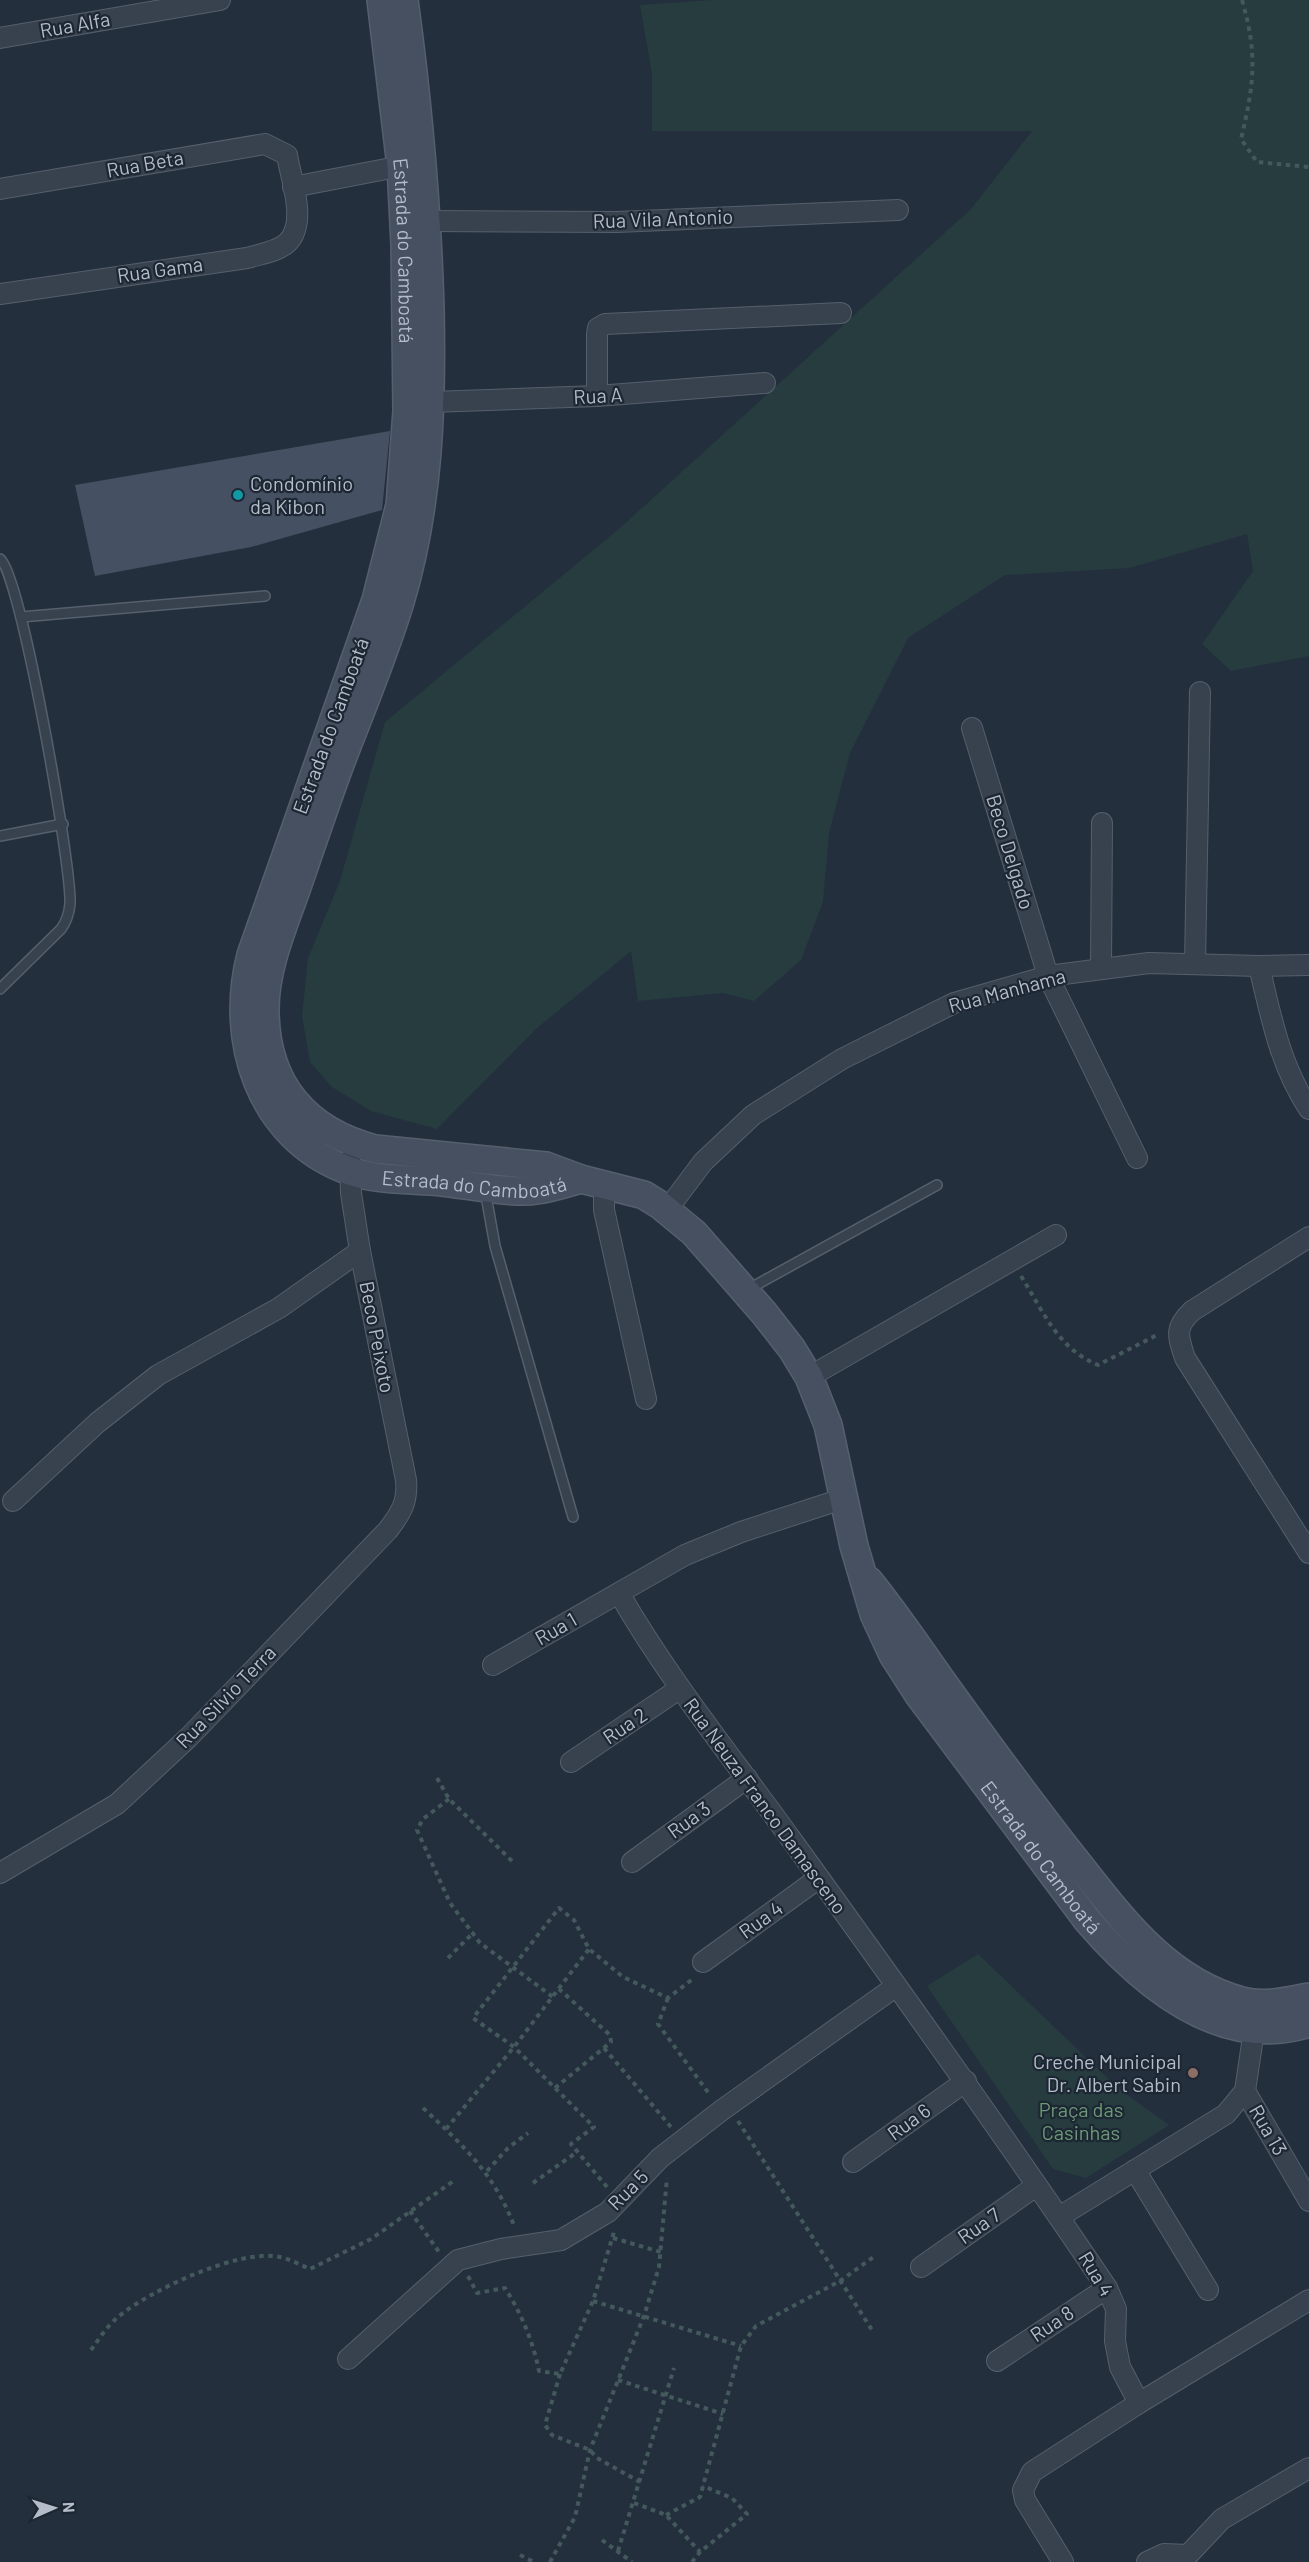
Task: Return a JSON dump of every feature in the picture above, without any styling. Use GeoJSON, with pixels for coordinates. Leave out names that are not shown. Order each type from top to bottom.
{"type":"FeatureCollection","features":[{"type":"Feature","properties":{"kind":"main road","name":"Estrada do Camboatá"},"geometry":{"type":"LineString","coordinates":[[381,0],[412,164],[428,221],[431,402],[425,492],[410,568],[370,689],[331,756],[251,955],[244,986],[243,1021],[254,1074],[270,1106],[283,1124],[350,1182],[484,1186],[535,1191],[593,1181]]}},
{"type":"Feature","properties":{"kind":"main road","name":"Estrada do Camboatá"},"geometry":{"type":"LineString","coordinates":[[404,0],[412,164],[405,244],[407,411],[400,505],[376,600],[268,979],[265,1013],[272,1060],[288,1093],[301,1110],[317,1124],[351,1143],[393,1151],[546,1166],[593,1181],[633,1190],[667,1210],[700,1240],[792,1349],[809,1377],[828,1425],[874,1614],[893,1655],[918,1694],[1050,1871],[1111,1948],[1143,1977],[1192,2010],[1232,2026],[1254,2030],[1285,2029],[1309,2023]]}},
{"type":"Feature","properties":{"kind":"main road","name":"Estrada do Camboatá"},"geometry":{"type":"LineString","coordinates":[[862,1572],[894,1611],[1016,1785],[1124,1923],[1142,1941],[1182,1973],[1216,1991],[1250,2003],[1278,2003],[1309,1997]]}},
{"type":"Feature","properties":{"kind":"main road"},"geometry":{"type":"LineString","coordinates":[[1050,1871],[1071,1854]]}},
{"type":"Feature","properties":{"kind":"street","name":"Rua Alfa"},"geometry":{"type":"LineString","coordinates":[[0,38],[220,0]]}},
{"type":"Feature","properties":{"kind":"street","name":"Rua Beta"},"geometry":{"type":"LineString","coordinates":[[0,189],[265,144],[278,148],[287,155],[293,187]]}},
{"type":"Feature","properties":{"kind":"street"},"geometry":{"type":"LineString","coordinates":[[293,187],[412,164]]}},
{"type":"Feature","properties":{"kind":"street","name":"Rua Gama"},"geometry":{"type":"LineString","coordinates":[[0,294],[263,254],[286,243],[293,234],[298,214],[293,187]]}},
{"type":"Feature","properties":{"kind":"street","name":"Rua Vila Antonio"},"geometry":{"type":"LineString","coordinates":[[428,221],[617,222],[898,210]]}},
{"type":"Feature","properties":{"kind":"street"},"geometry":{"type":"LineString","coordinates":[[597,396],[597,334],[598,327],[605,324],[841,312]]}},
{"type":"Feature","properties":{"kind":"street","name":"Rua A"},"geometry":{"type":"LineString","coordinates":[[431,402],[597,396],[765,383]]}},
{"type":"Feature","properties":{"kind":"street"},"geometry":{"type":"LineString","coordinates":[[1195,964],[1200,692]]}},
{"type":"Feature","properties":{"kind":"street","name":"Beco Delgado"},"geometry":{"type":"LineString","coordinates":[[972,728],[1048,976],[1137,1158]]}},
{"type":"Feature","properties":{"kind":"street"},"geometry":{"type":"LineString","coordinates":[[1101,969],[1102,823]]}},
{"type":"Feature","properties":{"kind":"street","name":"Rua Manhama"},"geometry":{"type":"LineString","coordinates":[[667,1210],[703,1162],[753,1115],[842,1059],[954,1003],[1048,976],[1149,963],[1309,965]]}},
{"type":"Feature","properties":{"kind":"street"},"geometry":{"type":"LineString","coordinates":[[1260,966],[1278,1047],[1294,1086],[1309,1109]]}},
{"type":"Feature","properties":{"kind":"street","name":"Beco Peixoto"},"geometry":{"type":"LineString","coordinates":[[351,1143],[350,1182],[360,1251],[406,1480]]}},
{"type":"Feature","properties":{"kind":"street"},"geometry":{"type":"LineString","coordinates":[[593,1181],[604,1210],[646,1399]]}},
{"type":"Feature","properties":{"kind":"street"},"geometry":{"type":"LineString","coordinates":[[809,1377],[1056,1235]]}},
{"type":"Feature","properties":{"kind":"street"},"geometry":{"type":"LineString","coordinates":[[1309,1237],[1192,1311],[1181,1322],[1178,1337],[1185,1358],[1309,1553]]}},
{"type":"Feature","properties":{"kind":"street"},"geometry":{"type":"LineString","coordinates":[[13,1501],[98,1423],[158,1375],[279,1308],[360,1251]]}},
{"type":"Feature","properties":{"kind":"street","name":"Rua Silvio Terra"},"geometry":{"type":"LineString","coordinates":[[0,1873],[117,1804],[189,1737],[388,1530],[402,1511],[407,1499],[406,1480]]}},
{"type":"Feature","properties":{"kind":"street"},"geometry":{"type":"LineString","coordinates":[[619,1593],[700,1548],[845,1498]]}},
{"type":"Feature","properties":{"kind":"street","name":"Rua 1"},"geometry":{"type":"LineString","coordinates":[[493,1665],[619,1593]]}},
{"type":"Feature","properties":{"kind":"street","name":"Rua Neuza Franco Damasceno"},"geometry":{"type":"LineString","coordinates":[[619,1593],[679,1689],[747,1778],[966,2081],[1059,2217]]}},
{"type":"Feature","properties":{"kind":"street","name":"Rua 2"},"geometry":{"type":"LineString","coordinates":[[571,1762],[679,1689]]}},
{"type":"Feature","properties":{"kind":"street","name":"Rua 3"},"geometry":{"type":"LineString","coordinates":[[632,1862],[747,1778]]}},
{"type":"Feature","properties":{"kind":"street","name":"Rua 4"},"geometry":{"type":"LineString","coordinates":[[703,1962],[819,1878]]}},
{"type":"Feature","properties":{"kind":"street","name":"Rua 5"},"geometry":{"type":"LineString","coordinates":[[348,2359],[454,2264],[522,2246],[561,2240],[608,2212],[676,2146],[725,2108],[896,1987]]}},
{"type":"Feature","properties":{"kind":"street"},"geometry":{"type":"LineString","coordinates":[[1059,2217],[1226,2114],[1245,2091],[1254,2030]]}},
{"type":"Feature","properties":{"kind":"street","name":"Rua 6"},"geometry":{"type":"LineString","coordinates":[[853,2162],[966,2081]]}},
{"type":"Feature","properties":{"kind":"street","name":"Rua 13"},"geometry":{"type":"LineString","coordinates":[[1245,2091],[1309,2201]]}},
{"type":"Feature","properties":{"kind":"street"},"geometry":{"type":"LineString","coordinates":[[1135,2170],[1208,2290]]}},
{"type":"Feature","properties":{"kind":"street","name":"Rua 7"},"geometry":{"type":"LineString","coordinates":[[921,2267],[1036,2186]]}},
{"type":"Feature","properties":{"kind":"street","name":"Rua 4"},"geometry":{"type":"LineString","coordinates":[[1059,2217],[1107,2288],[1116,2309],[1114,2341],[1120,2367],[1139,2403]]}},
{"type":"Feature","properties":{"kind":"street","name":"Rua 8"},"geometry":{"type":"LineString","coordinates":[[997,2361],[1107,2288]]}},
{"type":"Feature","properties":{"kind":"street"},"geometry":{"type":"LineString","coordinates":[[1063,2562],[1025,2500],[1023,2490],[1032,2472],[1139,2403],[1309,2300]]}},
{"type":"Feature","properties":{"kind":"street"},"geometry":{"type":"LineString","coordinates":[[1147,2562],[1164,2554],[1192,2558],[1222,2518],[1309,2468]]}},
{"type":"Feature","properties":{"kind":"lane"},"geometry":{"type":"LineString","coordinates":[[0,559],[10,572],[21,617],[63,824],[70,902],[68,919],[0,989]]}},
{"type":"Feature","properties":{"kind":"lane"},"geometry":{"type":"LineString","coordinates":[[21,617],[265,596]]}},
{"type":"Feature","properties":{"kind":"lane"},"geometry":{"type":"LineString","coordinates":[[0,836],[63,824]]}},
{"type":"Feature","properties":{"kind":"lane"},"geometry":{"type":"LineString","coordinates":[[745,1291],[937,1185]]}},
{"type":"Feature","properties":{"kind":"lane"},"geometry":{"type":"LineString","coordinates":[[484,1186],[495,1246],[573,1518]]}},
{"type":"Feature","properties":{"kind":"path"},"geometry":{"type":"LineString","coordinates":[[1242,0],[1254,49],[1252,93],[1241,139],[1257,162],[1309,167]]}},
{"type":"Feature","properties":{"kind":"path"},"geometry":{"type":"LineString","coordinates":[[1011,1260],[1061,1341],[1078,1358],[1098,1365],[1181,1322]]}},
{"type":"Feature","properties":{"kind":"path"},"geometry":{"type":"LineString","coordinates":[[438,1778],[450,1799],[515,1863]]}},
{"type":"Feature","properties":{"kind":"path"},"geometry":{"type":"LineString","coordinates":[[450,1799],[423,1819],[417,1830],[450,1903],[480,1943],[553,1997]]}},
{"type":"Feature","properties":{"kind":"path"},"geometry":{"type":"LineString","coordinates":[[640,2482],[597,2458],[590,2450],[552,2435],[544,2425],[560,2374],[593,2301],[613,2238],[618,2201],[571,2144],[594,2127],[514,2047],[473,2018],[559,1908],[574,1920],[589,1949],[623,1977],[669,1998]]}},
{"type":"Feature","properties":{"kind":"path"},"geometry":{"type":"LineString","coordinates":[[448,1958],[474,1932]]}},
{"type":"Feature","properties":{"kind":"path"},"geometry":{"type":"LineString","coordinates":[[446,2129],[514,2047],[589,1949]]}},
{"type":"Feature","properties":{"kind":"path"},"geometry":{"type":"LineString","coordinates":[[703,1962],[699,1975],[669,1998],[658,2024],[725,2108],[872,2330]]}},
{"type":"Feature","properties":{"kind":"path"},"geometry":{"type":"LineString","coordinates":[[555,2088],[611,2042],[610,2035],[559,1989]]}},
{"type":"Feature","properties":{"kind":"path"},"geometry":{"type":"LineString","coordinates":[[550,2562],[575,2517],[590,2450],[644,2316],[661,2252],[676,2146],[604,2048]]}},
{"type":"Feature","properties":{"kind":"path"},"geometry":{"type":"LineString","coordinates":[[423,2108],[487,2171],[507,2207],[522,2246]]}},
{"type":"Feature","properties":{"kind":"path"},"geometry":{"type":"LineString","coordinates":[[487,2171],[508,2148],[528,2133]]}},
{"type":"Feature","properties":{"kind":"path"},"geometry":{"type":"LineString","coordinates":[[533,2183],[577,2152]]}},
{"type":"Feature","properties":{"kind":"path"},"geometry":{"type":"LineString","coordinates":[[91,2350],[116,2318],[178,2282],[239,2259],[259,2255],[280,2257],[310,2269],[371,2239],[455,2180]]}},
{"type":"Feature","properties":{"kind":"path"},"geometry":{"type":"LineString","coordinates":[[410,2211],[477,2293],[505,2289],[518,2308],[534,2347],[538,2371],[560,2374]]}},
{"type":"Feature","properties":{"kind":"path"},"geometry":{"type":"LineString","coordinates":[[613,2238],[661,2252]]}},
{"type":"Feature","properties":{"kind":"path"},"geometry":{"type":"LineString","coordinates":[[666,2515],[700,2497],[741,2346],[756,2326],[840,2281],[875,2256]]}},
{"type":"Feature","properties":{"kind":"path"},"geometry":{"type":"LineString","coordinates":[[593,2301],[741,2346]]}},
{"type":"Feature","properties":{"kind":"path"},"geometry":{"type":"LineString","coordinates":[[618,2551],[674,2368]]}},
{"type":"Feature","properties":{"kind":"path"},"geometry":{"type":"LineString","coordinates":[[618,2380],[723,2414]]}},
{"type":"Feature","properties":{"kind":"path"},"geometry":{"type":"LineString","coordinates":[[692,2562],[700,2552],[747,2514],[732,2498],[703,2486]]}},
{"type":"Feature","properties":{"kind":"path"},"geometry":{"type":"LineString","coordinates":[[634,2503],[666,2515],[700,2552]]}},
{"type":"Feature","properties":{"kind":"path"},"geometry":{"type":"LineString","coordinates":[[602,2540],[632,2562]]}},
{"type":"Feature","properties":{"kind":"path"},"geometry":{"type":"LineString","coordinates":[[520,2555],[534,2562]]}},
{"type":"Feature","properties":{"kind":"green space"},"geometry":{"type":"Polygon","coordinates":[[[711,0],[1309,0],[1309,656],[1231,671],[1202,644],[1253,571],[1247,534],[1129,568],[1005,575],[908,638],[850,753],[829,833],[823,902],[801,960],[754,1001],[723,993],[638,1001],[631,951],[536,1029],[437,1129],[371,1111],[332,1087],[310,1062],[302,1016],[308,958],[340,881],[385,722],[620,528],[971,209],[1032,131],[652,131],[652,74],[640,5],[711,0]]]}},
{"type":"Feature","properties":{"kind":"green space","name":"Praça das Casinhas"},"geometry":{"type":"Polygon","coordinates":[[[978,1954],[1119,2089],[1169,2125],[1086,2178],[1053,2169],[927,1986],[978,1954]]]}},
{"type":"Feature","properties":{"kind":"building","name":"Condomínio da Kibon"},"geometry":{"type":"Polygon","coordinates":[[[390,431],[382,510],[251,547],[95,576],[75,485],[390,431]]]}},
{"type":"Feature","properties":{"kind":"place","name":"Condomínio da Kibon"},"geometry":{"type":"Point","coordinates":[238,495]}},
{"type":"Feature","properties":{"kind":"place","name":"Creche Municipal Dr. Albert Sabin"},"geometry":{"type":"Point","coordinates":[1193,2073]}}]}
